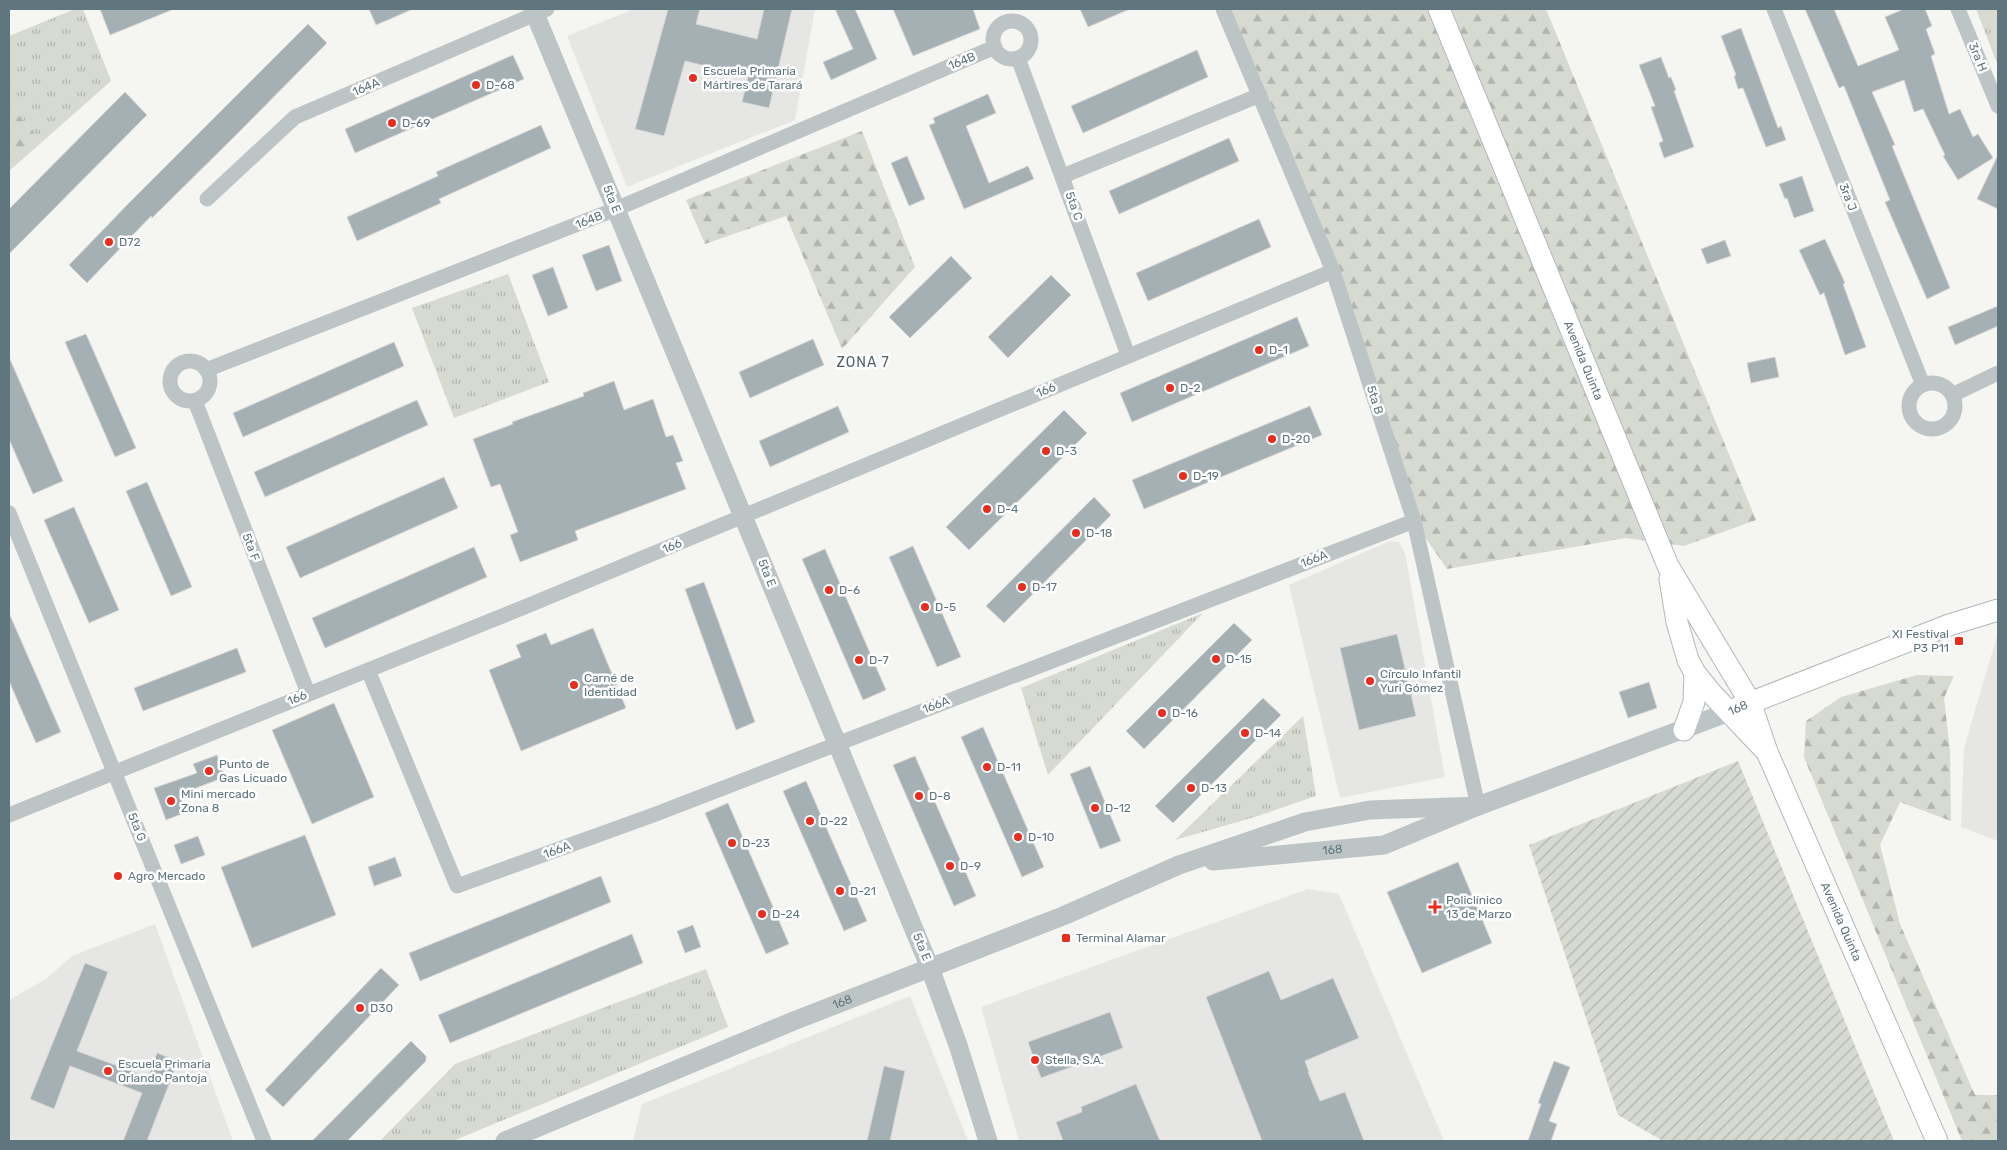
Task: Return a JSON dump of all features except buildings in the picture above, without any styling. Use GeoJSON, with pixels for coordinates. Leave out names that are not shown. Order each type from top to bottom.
{"type":"FeatureCollection","features":[{"type":"Feature","properties":{"kind":"main road","name":"Avenida Quinta"},"geometry":{"type":"LineString","coordinates":[[1439,9],[1668,566],[1750,702],[1767,752],[1938,1141]]}},
{"type":"Feature","properties":{"kind":"main road"},"geometry":{"type":"LineString","coordinates":[[1668,566],[1677,622],[1688,660],[1695,673],[1694,702],[1684,730]]}},
{"type":"Feature","properties":{"kind":"main road","name":"168"},"geometry":{"type":"LineString","coordinates":[[1729,712],[1750,702],[1949,625],[1998,610]]}},
{"type":"Feature","properties":{"kind":"main road","name":"Avenida Quinta"},"geometry":{"type":"LineString","coordinates":[[1695,673],[1767,752]]}},
{"type":"Feature","properties":{"kind":"street","name":"5ta B"},"geometry":{"type":"LineString","coordinates":[[1223,9],[1333,271],[1414,521],[1478,806]]}},
{"type":"Feature","properties":{"kind":"street","name":"3ra J"},"geometry":{"type":"LineString","coordinates":[[1774,9],[1922,385]]}},
{"type":"Feature","properties":{"kind":"street","name":"3ra H"},"geometry":{"type":"LineString","coordinates":[[1958,9],[1998,106]]}},
{"type":"Feature","properties":{"kind":"street","name":"164A"},"geometry":{"type":"LineString","coordinates":[[207,199],[295,118],[538,10]]}},
{"type":"Feature","properties":{"kind":"street","name":"5ta E"},"geometry":{"type":"LineString","coordinates":[[538,10],[616,209],[930,968],[958,1045],[988,1141]]}},
{"type":"Feature","properties":{"kind":"street"},"geometry":{"type":"LineString","coordinates":[[1012,22],[1019,23],[1028,30],[1031,42],[1026,53],[1018,58],[1008,59],[995,47],[994,40],[1001,25],[1012,22]]}},
{"type":"Feature","properties":{"kind":"street","name":"164B"},"geometry":{"type":"LineString","coordinates":[[206,370],[616,209],[995,47]]}},
{"type":"Feature","properties":{"kind":"street","name":"5ta C"},"geometry":{"type":"LineString","coordinates":[[1018,58],[1128,355]]}},
{"type":"Feature","properties":{"kind":"street"},"geometry":{"type":"LineString","coordinates":[[1063,176],[1260,95]]}},
{"type":"Feature","properties":{"kind":"street","name":"166"},"geometry":{"type":"LineString","coordinates":[[9,815],[744,517],[1333,271]]}},
{"type":"Feature","properties":{"kind":"street"},"geometry":{"type":"LineString","coordinates":[[185,362],[197,363],[206,370],[209,385],[202,397],[195,401],[188,401],[175,395],[170,382],[174,369],[185,362]]}},
{"type":"Feature","properties":{"kind":"street"},"geometry":{"type":"LineString","coordinates":[[1952,395],[1998,373]]}},
{"type":"Feature","properties":{"kind":"street"},"geometry":{"type":"LineString","coordinates":[[1936,383],[1952,395],[1955,410],[1952,418],[1940,428],[1925,429],[1913,421],[1908,408],[1912,394],[1922,385],[1936,383]]}},
{"type":"Feature","properties":{"kind":"street","name":"5ta F"},"geometry":{"type":"LineString","coordinates":[[195,401],[308,693]]}},
{"type":"Feature","properties":{"kind":"street","name":"5ta G"},"geometry":{"type":"LineString","coordinates":[[9,513],[14,540],[114,772],[264,1141]]}},
{"type":"Feature","properties":{"kind":"street","name":"166A"},"geometry":{"type":"LineString","coordinates":[[368,670],[457,886],[656,814],[1414,521]]}},
{"type":"Feature","properties":{"kind":"street","name":"168"},"geometry":{"type":"LineString","coordinates":[[1179,865],[1384,845],[1478,806],[1729,712]]}},
{"type":"Feature","properties":{"kind":"street","name":"168"},"geometry":{"type":"LineString","coordinates":[[506,1141],[796,1020],[1063,916],[1179,865],[1305,822],[1370,810],[1478,806]]}},
{"type":"Feature","properties":{"kind":"shaded area","name":"Escuela Primaria Mártires de Tarará"},"geometry":{"type":"Polygon","coordinates":[[[634,9],[815,9],[795,120],[627,187],[567,36],[634,9]]]}},
{"type":"Feature","properties":{"kind":"shaded area","name":"Círculo Infantil Yuri Gómez"},"geometry":{"type":"Polygon","coordinates":[[[1390,541],[1399,542],[1405,553],[1445,777],[1340,798],[1289,585],[1390,541]]]}},
{"type":"Feature","properties":{"kind":"shaded area"},"geometry":{"type":"Polygon","coordinates":[[[1998,635],[1998,841],[1961,827],[1964,748],[1998,635]]]}},
{"type":"Feature","properties":{"kind":"shaded area"},"geometry":{"type":"Polygon","coordinates":[[[1308,889],[1339,894],[1444,1141],[1019,1141],[981,1007],[1308,889]]]}},
{"type":"Feature","properties":{"kind":"shaded area","name":"Escuela Primaria Orlando Pantoja"},"geometry":{"type":"Polygon","coordinates":[[[155,924],[233,1141],[9,1141],[9,1000],[46,979],[72,956],[155,924]]]}},
{"type":"Feature","properties":{"kind":"shaded area"},"geometry":{"type":"Polygon","coordinates":[[[910,996],[968,1141],[633,1141],[642,1104],[910,996]]]}},
{"type":"Feature","properties":{"kind":"green space"},"geometry":{"type":"Polygon","coordinates":[[[75,9],[83,9],[111,81],[42,142],[9,105],[9,36],[75,9]]]}},
{"type":"Feature","properties":{"kind":"green space"},"geometry":{"type":"Polygon","coordinates":[[[1223,9],[1546,9],[1756,520],[1684,546],[1626,538],[1447,569],[1414,521],[1333,271],[1223,9]]]}},
{"type":"Feature","properties":{"kind":"green space"},"geometry":{"type":"Polygon","coordinates":[[[1976,9],[1998,9],[1998,66],[1976,9]]]}},
{"type":"Feature","properties":{"kind":"green space"},"geometry":{"type":"Polygon","coordinates":[[[9,105],[42,142],[9,171],[9,105]]]}},
{"type":"Feature","properties":{"kind":"green space"},"geometry":{"type":"Polygon","coordinates":[[[862,131],[915,267],[842,349],[786,216],[705,244],[686,200],[862,131]]]}},
{"type":"Feature","properties":{"kind":"green space"},"geometry":{"type":"Polygon","coordinates":[[[508,274],[549,382],[454,418],[412,308],[508,274]]]}},
{"type":"Feature","properties":{"kind":"green space"},"geometry":{"type":"Polygon","coordinates":[[[1203,613],[1048,775],[1021,688],[1203,613]]]}},
{"type":"Feature","properties":{"kind":"green space"},"geometry":{"type":"Polygon","coordinates":[[[1917,675],[1954,676],[1944,698],[1950,751],[1951,821],[1900,802],[1880,845],[1900,924],[1975,1095],[1998,1095],[1998,1141],[1962,1141],[1804,757],[1806,721],[1841,697],[1917,675]]]}},
{"type":"Feature","properties":{"kind":"green space"},"geometry":{"type":"Polygon","coordinates":[[[1303,716],[1316,796],[1255,817],[1175,840],[1303,716]]]}},
{"type":"Feature","properties":{"kind":"green space"},"geometry":{"type":"Polygon","coordinates":[[[1738,761],[1894,1141],[1663,1141],[1618,1115],[1529,845],[1738,761]]]}},
{"type":"Feature","properties":{"kind":"green space"},"geometry":{"type":"Polygon","coordinates":[[[706,969],[728,1027],[453,1141],[380,1141],[455,1064],[706,969]]]}},
{"type":"Feature","properties":{"kind":"place","name":"Escuela Primaria Mártires de Tarará"},"geometry":{"type":"Point","coordinates":[693,78]}},
{"type":"Feature","properties":{"kind":"place","name":"D-68"},"geometry":{"type":"Point","coordinates":[476,85]}},
{"type":"Feature","properties":{"kind":"place","name":"D-69"},"geometry":{"type":"Point","coordinates":[392,123]}},
{"type":"Feature","properties":{"kind":"place","name":"D72"},"geometry":{"type":"Point","coordinates":[109,242]}},
{"type":"Feature","properties":{"kind":"place","name":"D-1"},"geometry":{"type":"Point","coordinates":[1259,350]}},
{"type":"Feature","properties":{"kind":"place","name":"D-2"},"geometry":{"type":"Point","coordinates":[1170,388]}},
{"type":"Feature","properties":{"kind":"place","name":"D-20"},"geometry":{"type":"Point","coordinates":[1272,439]}},
{"type":"Feature","properties":{"kind":"place","name":"D-3"},"geometry":{"type":"Point","coordinates":[1046,451]}},
{"type":"Feature","properties":{"kind":"place","name":"D-19"},"geometry":{"type":"Point","coordinates":[1183,476]}},
{"type":"Feature","properties":{"kind":"place","name":"D-4"},"geometry":{"type":"Point","coordinates":[987,509]}},
{"type":"Feature","properties":{"kind":"place","name":"D-18"},"geometry":{"type":"Point","coordinates":[1076,533]}},
{"type":"Feature","properties":{"kind":"place","name":"D-17"},"geometry":{"type":"Point","coordinates":[1022,587]}},
{"type":"Feature","properties":{"kind":"place","name":"D-6"},"geometry":{"type":"Point","coordinates":[829,590]}},
{"type":"Feature","properties":{"kind":"place","name":"D-5"},"geometry":{"type":"Point","coordinates":[925,607]}},
{"type":"Feature","properties":{"kind":"place","name":"XI Festival P3 P11"},"geometry":{"type":"Point","coordinates":[1959,641]}},
{"type":"Feature","properties":{"kind":"place","name":"D-15"},"geometry":{"type":"Point","coordinates":[1216,659]}},
{"type":"Feature","properties":{"kind":"place","name":"D-7"},"geometry":{"type":"Point","coordinates":[859,660]}},
{"type":"Feature","properties":{"kind":"place","name":"Círculo Infantil Yuri Gómez"},"geometry":{"type":"Point","coordinates":[1370,681]}},
{"type":"Feature","properties":{"kind":"place","name":"Carné de Identidad"},"geometry":{"type":"Point","coordinates":[574,685]}},
{"type":"Feature","properties":{"kind":"place","name":"D-16"},"geometry":{"type":"Point","coordinates":[1162,713]}},
{"type":"Feature","properties":{"kind":"place","name":"D-14"},"geometry":{"type":"Point","coordinates":[1245,733]}},
{"type":"Feature","properties":{"kind":"place","name":"D-11"},"geometry":{"type":"Point","coordinates":[987,767]}},
{"type":"Feature","properties":{"kind":"place","name":"Punto de Gas Licuado"},"geometry":{"type":"Point","coordinates":[209,771]}},
{"type":"Feature","properties":{"kind":"place","name":"D-13"},"geometry":{"type":"Point","coordinates":[1191,788]}},
{"type":"Feature","properties":{"kind":"place","name":"D-8"},"geometry":{"type":"Point","coordinates":[919,796]}},
{"type":"Feature","properties":{"kind":"place","name":"Mini mercado Zona 8"},"geometry":{"type":"Point","coordinates":[171,801]}},
{"type":"Feature","properties":{"kind":"place","name":"D-12"},"geometry":{"type":"Point","coordinates":[1095,808]}},
{"type":"Feature","properties":{"kind":"place","name":"D-22"},"geometry":{"type":"Point","coordinates":[810,821]}},
{"type":"Feature","properties":{"kind":"place","name":"D-10"},"geometry":{"type":"Point","coordinates":[1018,837]}},
{"type":"Feature","properties":{"kind":"place","name":"D-23"},"geometry":{"type":"Point","coordinates":[732,843]}},
{"type":"Feature","properties":{"kind":"place","name":"D-9"},"geometry":{"type":"Point","coordinates":[950,866]}},
{"type":"Feature","properties":{"kind":"place","name":"Agro Mercado"},"geometry":{"type":"Point","coordinates":[118,876]}},
{"type":"Feature","properties":{"kind":"place","name":"D-21"},"geometry":{"type":"Point","coordinates":[840,891]}},
{"type":"Feature","properties":{"kind":"place","name":"Policlínico 13 de Marzo"},"geometry":{"type":"Point","coordinates":[1435,907]}},
{"type":"Feature","properties":{"kind":"place","name":"D-24"},"geometry":{"type":"Point","coordinates":[762,914]}},
{"type":"Feature","properties":{"kind":"place","name":"Terminal Alamar"},"geometry":{"type":"Point","coordinates":[1066,938]}},
{"type":"Feature","properties":{"kind":"place","name":"D30"},"geometry":{"type":"Point","coordinates":[360,1008]}},
{"type":"Feature","properties":{"kind":"place","name":"Stella, S.A."},"geometry":{"type":"Point","coordinates":[1035,1060]}},
{"type":"Feature","properties":{"kind":"place","name":"Escuela Primaria Orlando Pantoja"},"geometry":{"type":"Point","coordinates":[108,1071]}},
{"type":"Feature","properties":{"kind":"district","name":"ZONA 7"},"geometry":{"type":"Point","coordinates":[863,362]}}]}
